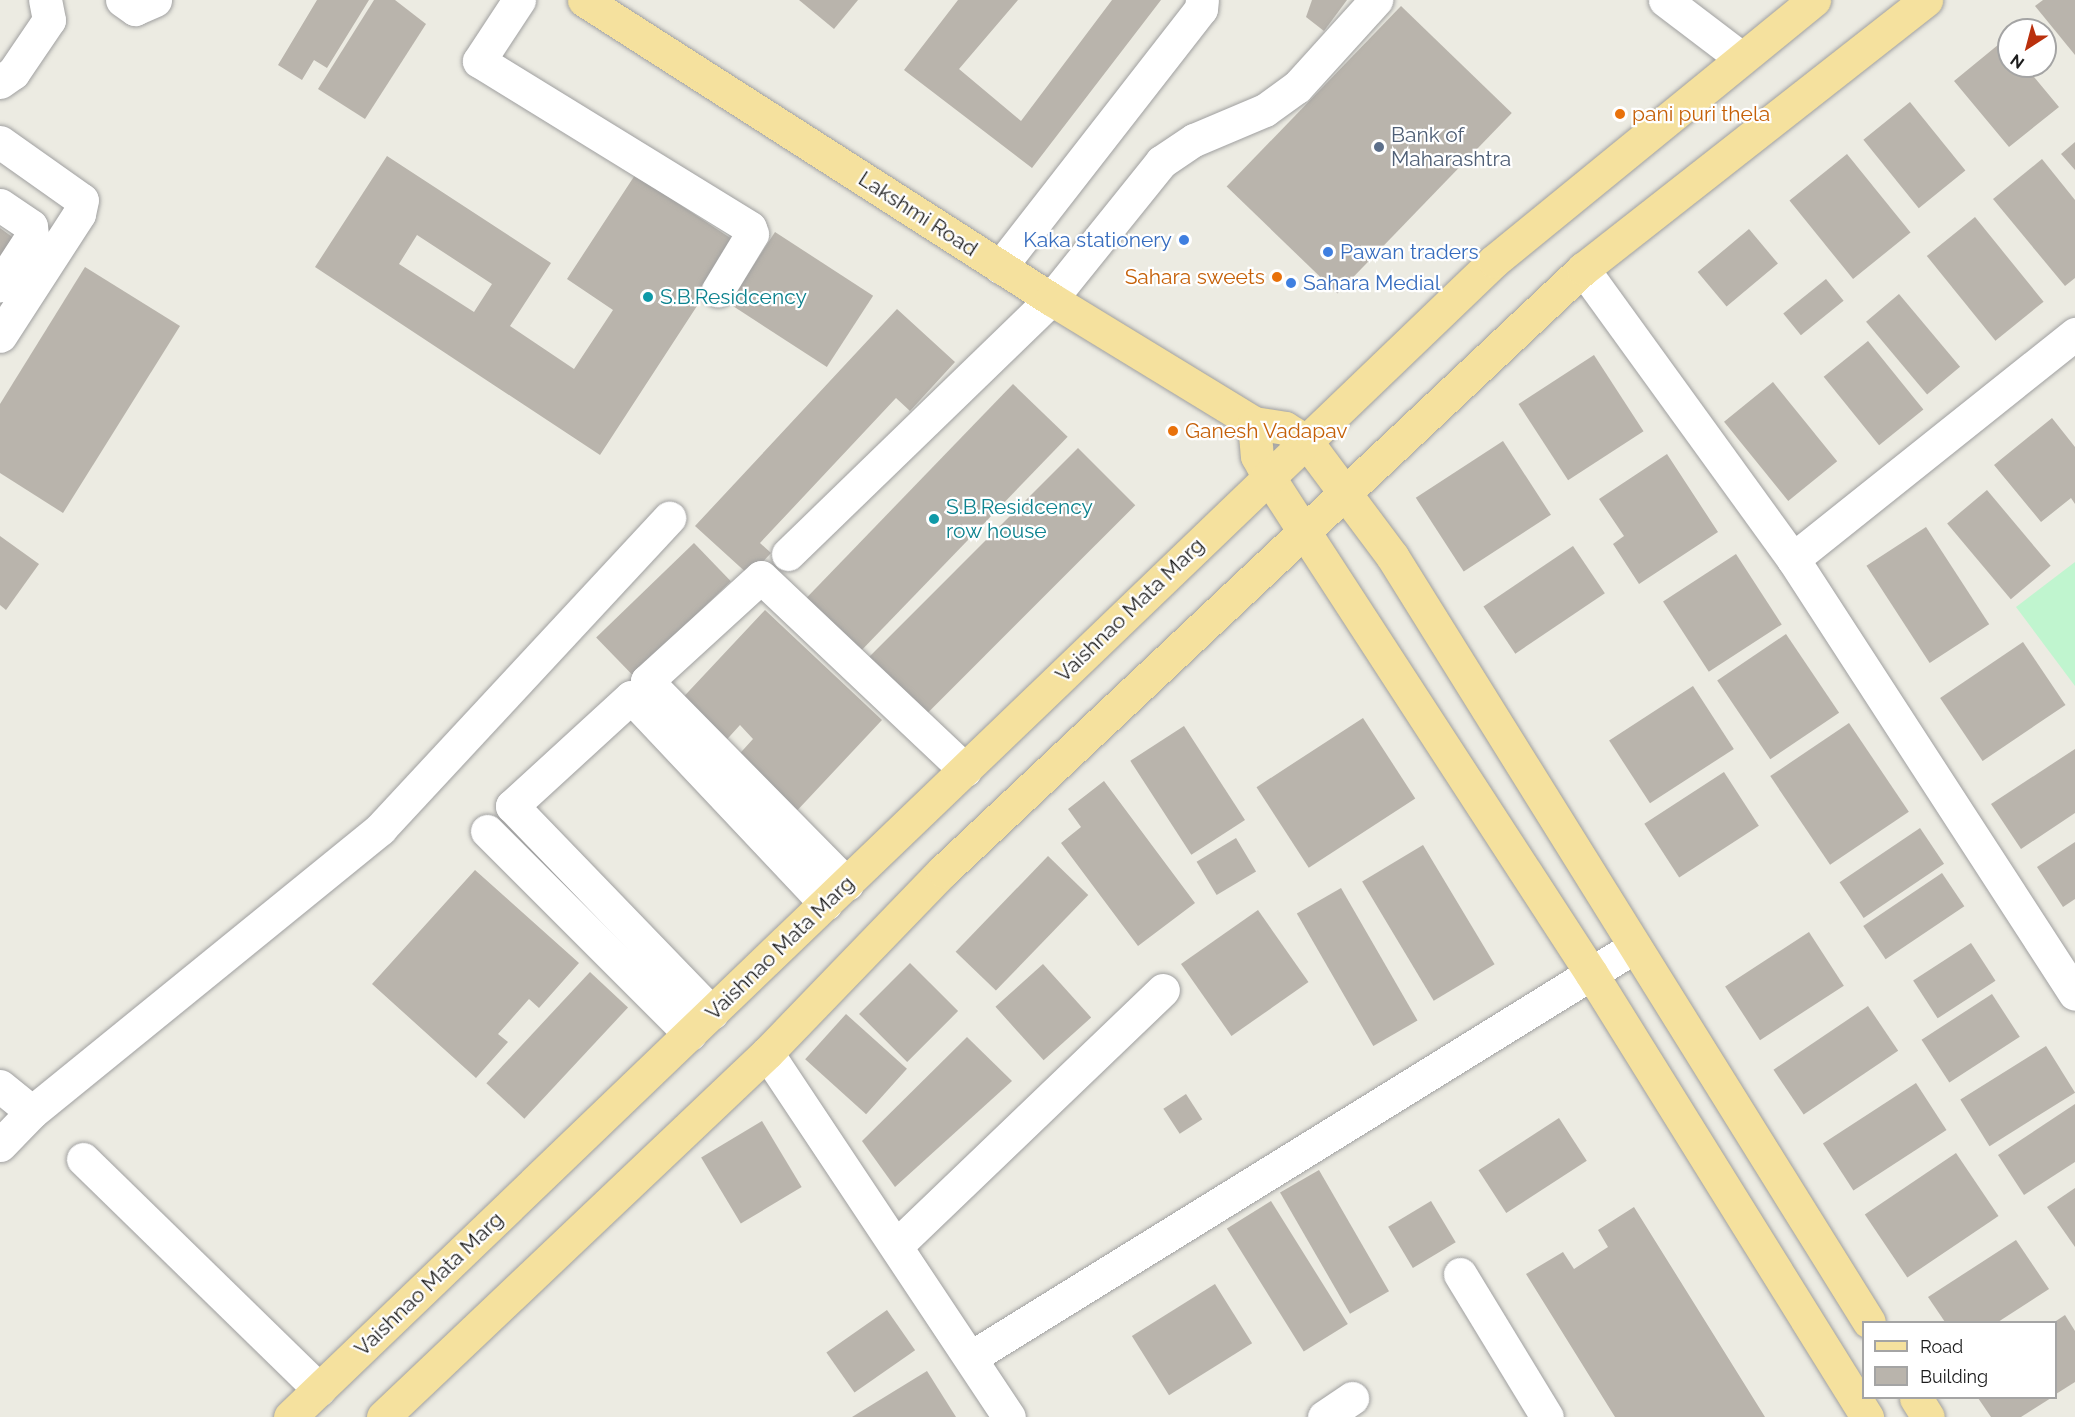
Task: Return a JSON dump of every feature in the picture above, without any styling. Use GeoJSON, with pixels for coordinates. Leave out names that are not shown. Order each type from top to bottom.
{"type":"FeatureCollection","features":[{"type":"Feature","properties":{"kind":"main road","name":"Lakshmi Road"},"geometry":{"type":"LineString","coordinates":[[584,0],[1000,267],[1254,423],[1285,428],[1306,441]]}},
{"type":"Feature","properties":{"kind":"main road","name":"Vaishnao Mata Marg"},"geometry":{"type":"LineString","coordinates":[[290,1417],[1494,261],[1814,0]]}},
{"type":"Feature","properties":{"kind":"main road"},"geometry":{"type":"LineString","coordinates":[[383,1417],[767,1053],[943,871],[1304,525],[1583,269],[1926,0]]}},
{"type":"Feature","properties":{"kind":"main road"},"geometry":{"type":"LineString","coordinates":[[1254,423],[1257,456],[1268,476],[1304,525],[1591,973],[1867,1417]]}},
{"type":"Feature","properties":{"kind":"main road"},"geometry":{"type":"LineString","coordinates":[[1306,441],[1345,488],[1868,1321]]}},
{"type":"Feature","properties":{"kind":"main road"},"geometry":{"type":"LineString","coordinates":[[1917,1399],[1928,1417]]}},
{"type":"Feature","properties":{"kind":"street"},"geometry":{"type":"LineString","coordinates":[[0,82],[13,73],[49,20],[45,0]]}},
{"type":"Feature","properties":{"kind":"street"},"geometry":{"type":"LineString","coordinates":[[122,0],[135,9],[155,0]]}},
{"type":"Feature","properties":{"kind":"street"},"geometry":{"type":"LineString","coordinates":[[519,0],[479,61],[750,228],[752,234],[718,290]]}},
{"type":"Feature","properties":{"kind":"street"},"geometry":{"type":"LineString","coordinates":[[1000,267],[1201,9],[1202,0]]}},
{"type":"Feature","properties":{"kind":"street"},"geometry":{"type":"LineString","coordinates":[[788,554],[1051,299],[1161,162],[1194,140],[1265,110],[1297,87],[1376,0]]}},
{"type":"Feature","properties":{"kind":"street"},"geometry":{"type":"LineString","coordinates":[[1665,0],[1741,58]]}},
{"type":"Feature","properties":{"kind":"street"},"geometry":{"type":"LineString","coordinates":[[0,142],[82,200],[79,214],[0,336]]}},
{"type":"Feature","properties":{"kind":"street"},"geometry":{"type":"LineString","coordinates":[[0,206],[31,226],[32,236],[0,285]]}},
{"type":"Feature","properties":{"kind":"street"},"geometry":{"type":"LineString","coordinates":[[1583,269],[1793,559],[2075,994]]}},
{"type":"Feature","properties":{"kind":"street"},"geometry":{"type":"LineString","coordinates":[[1793,559],[2075,334]]}},
{"type":"Feature","properties":{"kind":"street"},"geometry":{"type":"LineString","coordinates":[[0,1145],[32,1112],[380,829],[669,518]]}},
{"type":"Feature","properties":{"kind":"street"},"geometry":{"type":"LineString","coordinates":[[836,894],[647,681],[761,577],[965,770]]}},
{"type":"Feature","properties":{"kind":"street"},"geometry":{"type":"LineString","coordinates":[[701,1023],[512,806],[631,697],[836,894]]}},
{"type":"Feature","properties":{"kind":"street"},"geometry":{"type":"LineString","coordinates":[[487,831],[701,1023]]}},
{"type":"Feature","properties":{"kind":"street"},"geometry":{"type":"LineString","coordinates":[[973,1356],[1634,947]]}},
{"type":"Feature","properties":{"kind":"street"},"geometry":{"type":"LineString","coordinates":[[898,1244],[1163,990]]}},
{"type":"Feature","properties":{"kind":"street"},"geometry":{"type":"LineString","coordinates":[[767,1053],[973,1356],[1010,1417]]}},
{"type":"Feature","properties":{"kind":"street"},"geometry":{"type":"LineString","coordinates":[[0,1086],[32,1112]]}},
{"type":"Feature","properties":{"kind":"street"},"geometry":{"type":"LineString","coordinates":[[83,1159],[319,1389]]}},
{"type":"Feature","properties":{"kind":"street"},"geometry":{"type":"LineString","coordinates":[[1460,1274],[1547,1417]]}},
{"type":"Feature","properties":{"kind":"street"},"geometry":{"type":"LineString","coordinates":[[1324,1417],[1352,1398]]}},
{"type":"Feature","properties":{"kind":"green space"},"geometry":{"type":"Polygon","coordinates":[[[2075,562],[2075,686],[2016,607],[2075,562]]]}},
{"type":"Feature","properties":{"kind":"building"},"geometry":{"type":"Polygon","coordinates":[[[317,0],[369,0],[327,68],[314,60],[302,80],[278,65],[317,0]]]}},
{"type":"Feature","properties":{"kind":"building"},"geometry":{"type":"Polygon","coordinates":[[[374,0],[395,0],[426,24],[365,119],[318,89],[374,0]]]}},
{"type":"Feature","properties":{"kind":"building"},"geometry":{"type":"Polygon","coordinates":[[[799,0],[858,0],[834,29],[799,0]]]}},
{"type":"Feature","properties":{"kind":"building"},"geometry":{"type":"Polygon","coordinates":[[[958,0],[1018,0],[959,69],[1021,121],[1112,0],[1161,0],[1032,168],[904,70],[958,0]]]}},
{"type":"Feature","properties":{"kind":"building"},"geometry":{"type":"Polygon","coordinates":[[[1312,0],[1347,0],[1324,31],[1306,17],[1312,0]]]}},
{"type":"Feature","properties":{"kind":"building"},"geometry":{"type":"Polygon","coordinates":[[[2043,0],[2075,0],[2075,55],[2057,33],[2057,18],[2045,18],[2035,6],[2043,0]]]}},
{"type":"Feature","properties":{"kind":"building"},"geometry":{"type":"Polygon","coordinates":[[[1401,6],[1512,113],[1337,294],[1227,187],[1401,6]]]}},
{"type":"Feature","properties":{"kind":"building"},"geometry":{"type":"Polygon","coordinates":[[[1997,46],[1997,78],[2035,78],[2059,107],[2009,147],[1954,81],[1997,46]]]}},
{"type":"Feature","properties":{"kind":"building"},"geometry":{"type":"Polygon","coordinates":[[[1910,102],[1965,170],[1919,208],[1863,140],[1910,102]]]}},
{"type":"Feature","properties":{"kind":"building"},"geometry":{"type":"Polygon","coordinates":[[[2075,142],[2075,170],[2061,154],[2075,142]]]}},
{"type":"Feature","properties":{"kind":"building"},"geometry":{"type":"Polygon","coordinates":[[[1847,154],[1911,232],[1853,279],[1789,201],[1847,154]]]}},
{"type":"Feature","properties":{"kind":"building","name":"S.B.Residcency"},"geometry":{"type":"Polygon","coordinates":[[[387,156],[551,263],[510,326],[574,369],[613,310],[567,279],[635,175],[738,243],[600,455],[315,267],[387,156]],[[417,235],[399,264],[474,312],[492,284],[417,235]]]}},
{"type":"Feature","properties":{"kind":"building"},"geometry":{"type":"Polygon","coordinates":[[[2042,159],[2075,200],[2075,278],[2065,286],[1993,199],[2042,159]]]}},
{"type":"Feature","properties":{"kind":"building"},"geometry":{"type":"Polygon","coordinates":[[[1975,217],[2044,302],[1995,341],[1927,256],[1975,217]]]}},
{"type":"Feature","properties":{"kind":"building"},"geometry":{"type":"Polygon","coordinates":[[[0,228],[15,239],[0,260],[0,228]]]}},
{"type":"Feature","properties":{"kind":"building"},"geometry":{"type":"Polygon","coordinates":[[[1749,229],[1778,263],[1727,307],[1698,272],[1749,229]]]}},
{"type":"Feature","properties":{"kind":"building"},"geometry":{"type":"Polygon","coordinates":[[[775,232],[873,296],[827,367],[729,303],[775,232]]]}},
{"type":"Feature","properties":{"kind":"building"},"geometry":{"type":"Polygon","coordinates":[[[85,267],[180,326],[63,513],[0,473],[0,404],[85,267]]]}},
{"type":"Feature","properties":{"kind":"building"},"geometry":{"type":"Polygon","coordinates":[[[1826,279],[1844,301],[1801,335],[1783,314],[1826,279]]]}},
{"type":"Feature","properties":{"kind":"building"},"geometry":{"type":"Polygon","coordinates":[[[1899,294],[1960,367],[1927,394],[1866,322],[1899,294]]]}},
{"type":"Feature","properties":{"kind":"building"},"geometry":{"type":"Polygon","coordinates":[[[897,309],[955,362],[910,411],[896,398],[760,543],[771,553],[750,576],[695,526],[897,309]]]}},
{"type":"Feature","properties":{"kind":"building"},"geometry":{"type":"Polygon","coordinates":[[[1868,341],[1923,409],[1879,445],[1824,377],[1868,341]]]}},
{"type":"Feature","properties":{"kind":"building"},"geometry":{"type":"Polygon","coordinates":[[[1594,355],[1644,431],[1568,480],[1519,404],[1594,355]]]}},
{"type":"Feature","properties":{"kind":"building"},"geometry":{"type":"Polygon","coordinates":[[[1773,382],[1837,461],[1788,501],[1724,422],[1773,382]]]}},
{"type":"Feature","properties":{"kind":"building","name":"S.B.Residcency row house"},"geometry":{"type":"Polygon","coordinates":[[[1013,384],[1068,437],[857,655],[803,602],[1013,384]]]}},
{"type":"Feature","properties":{"kind":"building"},"geometry":{"type":"Polygon","coordinates":[[[2052,418],[2075,447],[2075,504],[2071,498],[2041,522],[1994,465],[2052,418]]]}},
{"type":"Feature","properties":{"kind":"building"},"geometry":{"type":"Polygon","coordinates":[[[1503,441],[1551,515],[1464,571],[1416,498],[1503,441]]]}},
{"type":"Feature","properties":{"kind":"building"},"geometry":{"type":"Polygon","coordinates":[[[1078,448],[1135,505],[920,721],[862,664],[1078,448]]]}},
{"type":"Feature","properties":{"kind":"building"},"geometry":{"type":"Polygon","coordinates":[[[1667,454],[1718,532],[1639,584],[1613,544],[1624,536],[1599,499],[1667,454]]]}},
{"type":"Feature","properties":{"kind":"building"},"geometry":{"type":"Polygon","coordinates":[[[1987,490],[2051,566],[2011,599],[1947,523],[1987,490]]]}},
{"type":"Feature","properties":{"kind":"building"},"geometry":{"type":"Polygon","coordinates":[[[1926,527],[1989,624],[1930,663],[1866,566],[1926,527]]]}},
{"type":"Feature","properties":{"kind":"building"},"geometry":{"type":"Polygon","coordinates":[[[0,536],[39,564],[6,610],[0,605],[0,536]]]}},
{"type":"Feature","properties":{"kind":"building"},"geometry":{"type":"Polygon","coordinates":[[[694,543],[731,581],[633,676],[596,637],[694,543]]]}},
{"type":"Feature","properties":{"kind":"building"},"geometry":{"type":"Polygon","coordinates":[[[1573,546],[1605,593],[1515,654],[1483,606],[1573,546]]]}},
{"type":"Feature","properties":{"kind":"building"},"geometry":{"type":"Polygon","coordinates":[[[1736,554],[1782,624],[1709,672],[1663,601],[1736,554]]]}},
{"type":"Feature","properties":{"kind":"building"},"geometry":{"type":"Polygon","coordinates":[[[765,610],[882,720],[792,816],[733,761],[753,739],[740,725],[720,747],[675,706],[765,610]]]}},
{"type":"Feature","properties":{"kind":"building"},"geometry":{"type":"Polygon","coordinates":[[[1786,634],[1839,713],[1770,759],[1717,680],[1786,634]]]}},
{"type":"Feature","properties":{"kind":"building"},"geometry":{"type":"Polygon","coordinates":[[[2023,642],[2065,705],[1983,761],[1940,698],[2023,642]]]}},
{"type":"Feature","properties":{"kind":"building"},"geometry":{"type":"Polygon","coordinates":[[[1693,686],[1734,749],[1650,803],[1609,740],[1693,686]]]}},
{"type":"Feature","properties":{"kind":"building"},"geometry":{"type":"Polygon","coordinates":[[[1363,718],[1415,799],[1309,868],[1256,787],[1363,718]]]}},
{"type":"Feature","properties":{"kind":"building"},"geometry":{"type":"Polygon","coordinates":[[[1849,723],[1909,812],[1830,865],[1770,776],[1849,723]]]}},
{"type":"Feature","properties":{"kind":"building"},"geometry":{"type":"Polygon","coordinates":[[[1184,726],[1245,820],[1191,855],[1130,761],[1184,726]]]}},
{"type":"Feature","properties":{"kind":"building"},"geometry":{"type":"Polygon","coordinates":[[[2075,749],[2075,813],[2021,849],[1991,804],[2075,749]]]}},
{"type":"Feature","properties":{"kind":"building"},"geometry":{"type":"Polygon","coordinates":[[[1724,772],[1759,826],[1679,877],[1644,824],[1724,772]]]}},
{"type":"Feature","properties":{"kind":"building"},"geometry":{"type":"Polygon","coordinates":[[[1104,781],[1195,903],[1138,946],[1061,843],[1081,827],[1068,809],[1104,781]]]}},
{"type":"Feature","properties":{"kind":"building"},"geometry":{"type":"Polygon","coordinates":[[[1920,828],[1944,864],[1864,918],[1840,882],[1920,828]]]}},
{"type":"Feature","properties":{"kind":"building"},"geometry":{"type":"Polygon","coordinates":[[[1236,838],[1256,871],[1217,895],[1197,862],[1236,838]]]}},
{"type":"Feature","properties":{"kind":"building"},"geometry":{"type":"Polygon","coordinates":[[[2075,842],[2075,899],[2063,907],[2037,867],[2075,842]]]}},
{"type":"Feature","properties":{"kind":"building"},"geometry":{"type":"Polygon","coordinates":[[[1423,845],[1495,964],[1434,1001],[1362,882],[1423,845]]]}},
{"type":"Feature","properties":{"kind":"building"},"geometry":{"type":"Polygon","coordinates":[[[1048,856],[1088,895],[996,991],[956,952],[1048,856]]]}},
{"type":"Feature","properties":{"kind":"building"},"geometry":{"type":"Polygon","coordinates":[[[475,870],[579,963],[539,1008],[529,999],[498,1034],[508,1042],[476,1078],[372,984],[475,870]]]}},
{"type":"Feature","properties":{"kind":"building"},"geometry":{"type":"Polygon","coordinates":[[[1942,873],[1964,906],[1886,959],[1863,926],[1942,873]]]}},
{"type":"Feature","properties":{"kind":"building"},"geometry":{"type":"Polygon","coordinates":[[[1341,888],[1418,1021],[1373,1046],[1297,914],[1341,888]]]}},
{"type":"Feature","properties":{"kind":"building"},"geometry":{"type":"Polygon","coordinates":[[[1258,910],[1308,982],[1231,1036],[1181,964],[1258,910]]]}},
{"type":"Feature","properties":{"kind":"building"},"geometry":{"type":"Polygon","coordinates":[[[1809,932],[1844,986],[1760,1040],[1725,986],[1809,932]]]}},
{"type":"Feature","properties":{"kind":"building"},"geometry":{"type":"Polygon","coordinates":[[[1971,943],[1996,981],[1938,1018],[1913,981],[1971,943]]]}},
{"type":"Feature","properties":{"kind":"building"},"geometry":{"type":"Polygon","coordinates":[[[910,963],[958,1011],[907,1062],[859,1014],[910,963]]]}},
{"type":"Feature","properties":{"kind":"building"},"geometry":{"type":"Polygon","coordinates":[[[1043,964],[1091,1018],[1044,1060],[995,1007],[1043,964]]]}},
{"type":"Feature","properties":{"kind":"building"},"geometry":{"type":"Polygon","coordinates":[[[590,972],[628,1007],[524,1119],[486,1083],[590,972]]]}},
{"type":"Feature","properties":{"kind":"building"},"geometry":{"type":"Polygon","coordinates":[[[1992,994],[2020,1037],[1949,1083],[1922,1040],[1992,994]]]}},
{"type":"Feature","properties":{"kind":"building"},"geometry":{"type":"Polygon","coordinates":[[[1868,1006],[1898,1051],[1804,1115],[1773,1070],[1868,1006]]]}},
{"type":"Feature","properties":{"kind":"building"},"geometry":{"type":"Polygon","coordinates":[[[846,1014],[907,1069],[866,1114],[805,1059],[846,1014]]]}},
{"type":"Feature","properties":{"kind":"building"},"geometry":{"type":"Polygon","coordinates":[[[967,1037],[1012,1081],[895,1187],[862,1141],[967,1037]]]}},
{"type":"Feature","properties":{"kind":"building"},"geometry":{"type":"Polygon","coordinates":[[[2046,1046],[2075,1093],[1989,1146],[1960,1100],[2046,1046]]]}},
{"type":"Feature","properties":{"kind":"building"},"geometry":{"type":"Polygon","coordinates":[[[1916,1083],[1946,1130],[1853,1190],[1823,1143],[1916,1083]]]}},
{"type":"Feature","properties":{"kind":"building"},"geometry":{"type":"Polygon","coordinates":[[[1186,1094],[1202,1119],[1180,1134],[1163,1109],[1186,1094]]]}},
{"type":"Feature","properties":{"kind":"building"},"geometry":{"type":"Polygon","coordinates":[[[2075,1104],[2075,1162],[2024,1195],[1998,1155],[2075,1104]]]}},
{"type":"Feature","properties":{"kind":"building"},"geometry":{"type":"Polygon","coordinates":[[[1559,1118],[1587,1161],[1506,1213],[1478,1170],[1559,1118]]]}},
{"type":"Feature","properties":{"kind":"building"},"geometry":{"type":"Polygon","coordinates":[[[762,1121],[802,1187],[741,1224],[701,1158],[762,1121]]]}},
{"type":"Feature","properties":{"kind":"building"},"geometry":{"type":"Polygon","coordinates":[[[1956,1153],[1998,1216],[1907,1278],[1865,1215],[1956,1153]]]}},
{"type":"Feature","properties":{"kind":"building"},"geometry":{"type":"Polygon","coordinates":[[[1319,1170],[1389,1291],[1350,1314],[1280,1192],[1319,1170]]]}},
{"type":"Feature","properties":{"kind":"building"},"geometry":{"type":"Polygon","coordinates":[[[2075,1188],[2075,1247],[2047,1207],[2075,1188]]]}},
{"type":"Feature","properties":{"kind":"building"},"geometry":{"type":"Polygon","coordinates":[[[1271,1201],[1348,1324],[1304,1352],[1227,1229],[1271,1201]]]}},
{"type":"Feature","properties":{"kind":"building"},"geometry":{"type":"Polygon","coordinates":[[[1431,1201],[1456,1242],[1413,1268],[1388,1227],[1431,1201]]]}},
{"type":"Feature","properties":{"kind":"building"},"geometry":{"type":"Polygon","coordinates":[[[1634,1207],[1765,1417],[1615,1417],[1526,1274],[1563,1252],[1574,1269],[1608,1247],[1598,1230],[1634,1207]]]}},
{"type":"Feature","properties":{"kind":"building"},"geometry":{"type":"Polygon","coordinates":[[[2016,1240],[2049,1289],[2000,1321],[1944,1321],[1928,1297],[2016,1240]]]}},
{"type":"Feature","properties":{"kind":"building"},"geometry":{"type":"Polygon","coordinates":[[[1215,1284],[1252,1343],[1169,1395],[1132,1336],[1215,1284]]]}},
{"type":"Feature","properties":{"kind":"building"},"geometry":{"type":"Polygon","coordinates":[[[887,1310],[915,1350],[854,1393],[826,1352],[887,1310]]]}},
{"type":"Feature","properties":{"kind":"building"},"geometry":{"type":"Polygon","coordinates":[[[2065,1315],[2075,1331],[2075,1382],[2057,1393],[2057,1321],[2065,1315]]]}},
{"type":"Feature","properties":{"kind":"building"},"geometry":{"type":"Polygon","coordinates":[[[927,1371],[956,1417],[852,1417],[927,1371]]]}},
{"type":"Feature","properties":{"kind":"building"},"geometry":{"type":"Polygon","coordinates":[[[1979,1399],[2049,1399],[2021,1417],[1991,1417],[1979,1399]]]}},
{"type":"Feature","properties":{"kind":"place","name":"pani puri thela"},"geometry":{"type":"Point","coordinates":[1620,114]}},
{"type":"Feature","properties":{"kind":"place","name":"Bank of Maharashtra"},"geometry":{"type":"Point","coordinates":[1379,147]}},
{"type":"Feature","properties":{"kind":"place","name":"Kaka stationery"},"geometry":{"type":"Point","coordinates":[1184,240]}},
{"type":"Feature","properties":{"kind":"place","name":"Pawan traders"},"geometry":{"type":"Point","coordinates":[1328,252]}},
{"type":"Feature","properties":{"kind":"place","name":"Sahara sweets"},"geometry":{"type":"Point","coordinates":[1277,277]}},
{"type":"Feature","properties":{"kind":"place","name":"Sahara Medial"},"geometry":{"type":"Point","coordinates":[1291,283]}},
{"type":"Feature","properties":{"kind":"place","name":"S.B.Residcency"},"geometry":{"type":"Point","coordinates":[648,297]}},
{"type":"Feature","properties":{"kind":"place","name":"Ganesh Vadapav"},"geometry":{"type":"Point","coordinates":[1173,431]}},
{"type":"Feature","properties":{"kind":"place","name":"S.B.Residcency row house"},"geometry":{"type":"Point","coordinates":[934,519]}}]}
